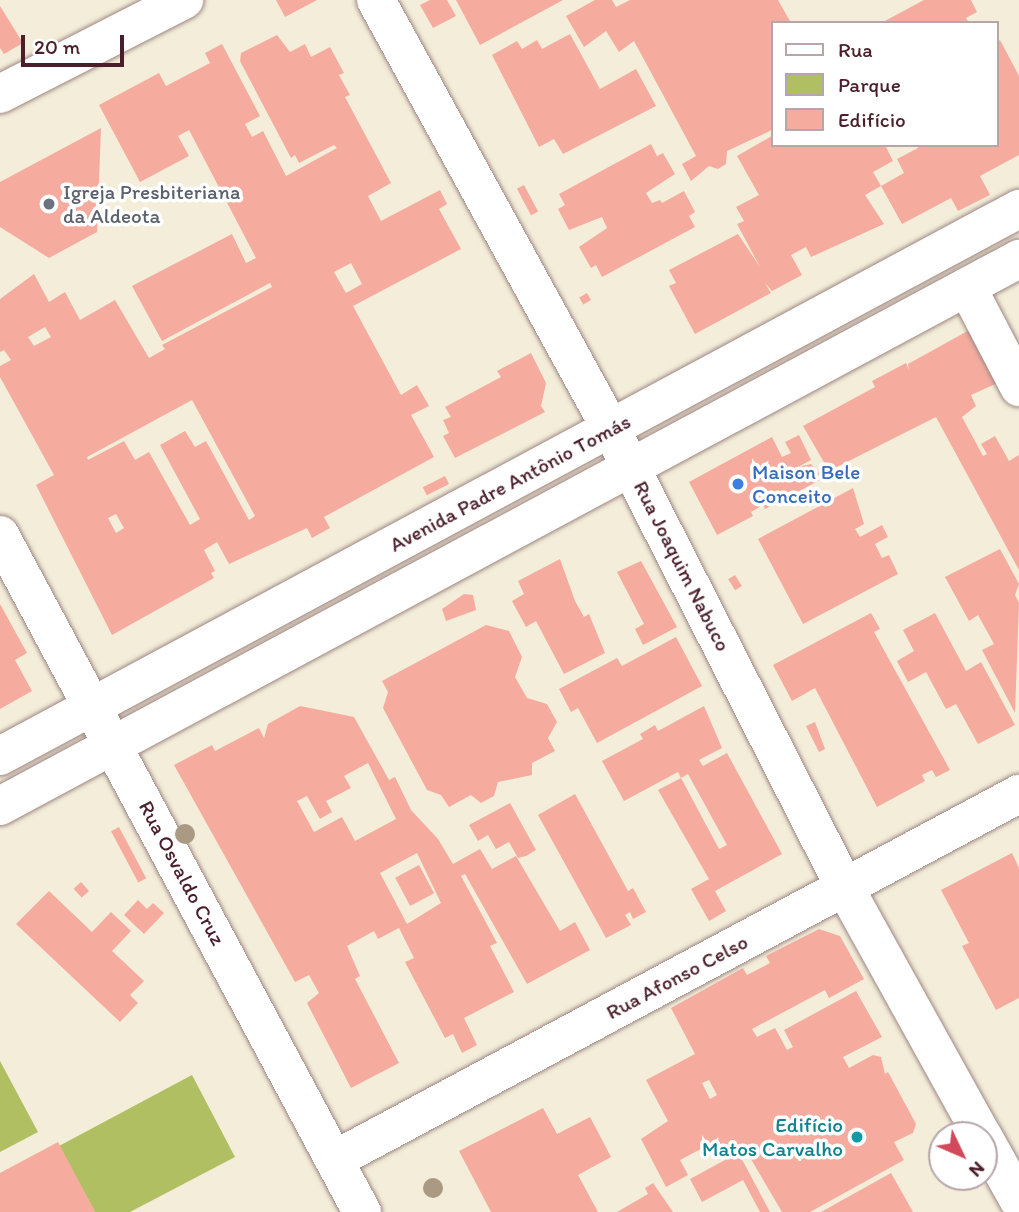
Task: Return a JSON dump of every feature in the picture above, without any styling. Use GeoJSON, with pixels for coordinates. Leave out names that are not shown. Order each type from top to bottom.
{"type":"FeatureCollection","features":[{"type":"Feature","properties":{"kind":"street"},"geometry":{"type":"LineString","coordinates":[[0,94],[184,0]]}},
{"type":"Feature","properties":{"kind":"street","name":"Rua Joaquim Nabuco"},"geometry":{"type":"LineString","coordinates":[[376,0],[611,429],[845,888],[974,1121]]}},
{"type":"Feature","properties":{"kind":"street","name":"Avenida Padre Antônio Tomás"},"geometry":{"type":"LineString","coordinates":[[0,756],[1019,209]]}},
{"type":"Feature","properties":{"kind":"street"},"geometry":{"type":"LineString","coordinates":[[0,806],[1019,259]]}},
{"type":"Feature","properties":{"kind":"street"},"geometry":{"type":"LineString","coordinates":[[967,287],[1019,387]]}},
{"type":"Feature","properties":{"kind":"street","name":"Rua Osvaldo Cruz"},"geometry":{"type":"LineString","coordinates":[[0,535],[362,1212]]}},
{"type":"Feature","properties":{"kind":"street","name":"Rua Afonso Celso"},"geometry":{"type":"LineString","coordinates":[[334,1160],[1019,794]]}},
{"type":"Feature","properties":{"kind":"street","name":"Rua Joaquim Nabuco"},"geometry":{"type":"LineString","coordinates":[[998,1164],[1019,1201]]}},
{"type":"Feature","properties":{"kind":"green space"},"geometry":{"type":"Polygon","coordinates":[[[0,1061],[38,1132],[0,1152],[0,1061]]]}},
{"type":"Feature","properties":{"kind":"green space"},"geometry":{"type":"Polygon","coordinates":[[[192,1075],[235,1157],[130,1212],[95,1212],[59,1146],[192,1075]]]}},
{"type":"Feature","properties":{"kind":"building"},"geometry":{"type":"Polygon","coordinates":[[[276,0],[317,0],[285,17],[276,0]]]}},
{"type":"Feature","properties":{"kind":"building"},"geometry":{"type":"Polygon","coordinates":[[[430,0],[447,0],[456,16],[433,28],[420,5],[430,0]]]}},
{"type":"Feature","properties":{"kind":"building"},"geometry":{"type":"Polygon","coordinates":[[[456,0],[563,0],[480,45],[456,0]]]}},
{"type":"Feature","properties":{"kind":"building"},"geometry":{"type":"Polygon","coordinates":[[[595,0],[612,0],[616,7],[630,0],[778,0],[790,21],[771,21],[771,130],[727,151],[726,164],[718,169],[709,166],[691,181],[682,164],[696,156],[634,41],[619,52],[606,31],[584,47],[566,16],[595,0]]]}},
{"type":"Feature","properties":{"kind":"building"},"geometry":{"type":"Polygon","coordinates":[[[924,0],[971,0],[977,12],[966,18],[968,21],[885,21],[924,0]]]}},
{"type":"Feature","properties":{"kind":"building"},"geometry":{"type":"Polygon","coordinates":[[[0,6],[23,43],[4,54],[0,48],[0,6]]]}},
{"type":"Feature","properties":{"kind":"building"},"geometry":{"type":"Polygon","coordinates":[[[570,34],[600,89],[636,69],[656,106],[563,154],[554,139],[539,147],[492,55],[517,41],[522,49],[537,40],[542,49],[570,34]]]}},
{"type":"Feature","properties":{"kind":"building"},"geometry":{"type":"Polygon","coordinates":[[[277,35],[290,52],[305,44],[311,57],[330,47],[344,73],[339,75],[350,95],[345,97],[391,183],[368,196],[381,221],[440,190],[447,204],[439,209],[461,249],[353,306],[401,395],[417,385],[429,406],[411,415],[434,457],[324,517],[330,528],[312,538],[307,528],[229,564],[217,542],[204,550],[215,571],[211,573],[214,578],[112,635],[36,485],[54,475],[0,377],[0,366],[11,360],[4,350],[0,352],[0,299],[34,274],[49,302],[65,292],[80,320],[115,300],[149,358],[165,349],[162,345],[272,287],[270,283],[162,341],[132,286],[232,234],[246,263],[256,258],[189,130],[178,136],[189,156],[140,182],[99,105],[159,73],[166,86],[210,63],[205,53],[222,44],[260,116],[245,124],[252,137],[263,131],[286,176],[337,148],[334,145],[299,163],[295,155],[291,158],[240,61],[241,53],[277,35]],[[351,263],[334,272],[346,293],[362,284],[351,263]],[[45,327],[28,337],[34,346],[51,337],[45,327]],[[192,400],[87,457],[88,460],[124,441],[135,460],[149,452],[190,525],[200,519],[160,445],[185,431],[195,447],[206,441],[249,520],[255,516],[192,400]],[[116,514],[108,518],[116,533],[124,528],[116,514]]]}},
{"type":"Feature","properties":{"kind":"building"},"geometry":{"type":"Polygon","coordinates":[[[1000,40],[1019,76],[1019,155],[980,176],[990,195],[958,211],[951,198],[902,224],[881,186],[904,173],[897,159],[918,147],[998,147],[1000,40]]]}},
{"type":"Feature","properties":{"kind":"building","name":"Igreja Presbiteriana da Aldeota"},"geometry":{"type":"Polygon","coordinates":[[[101,128],[97,232],[49,258],[0,227],[0,182],[101,128]]]}},
{"type":"Feature","properties":{"kind":"building"},"geometry":{"type":"Polygon","coordinates":[[[771,137],[771,147],[886,147],[893,161],[873,172],[881,186],[865,195],[884,224],[811,257],[806,247],[791,255],[802,275],[772,291],[765,283],[771,293],[695,334],[669,286],[676,283],[669,270],[738,234],[760,267],[737,224],[744,221],[736,207],[759,195],[737,156],[771,137]]]}},
{"type":"Feature","properties":{"kind":"building"},"geometry":{"type":"Polygon","coordinates":[[[651,144],[657,156],[663,153],[675,174],[646,193],[652,203],[660,200],[662,203],[684,191],[695,212],[689,216],[695,227],[602,277],[596,265],[591,268],[579,247],[607,228],[602,217],[569,230],[558,209],[565,205],[559,194],[651,144]]]}},
{"type":"Feature","properties":{"kind":"building"},"geometry":{"type":"Polygon","coordinates":[[[524,185],[538,211],[531,215],[517,189],[524,185]]]}},
{"type":"Feature","properties":{"kind":"building"},"geometry":{"type":"Polygon","coordinates":[[[587,293],[591,300],[583,304],[579,298],[587,293]]]}},
{"type":"Feature","properties":{"kind":"building"},"geometry":{"type":"Polygon","coordinates":[[[973,328],[1002,381],[971,395],[976,406],[962,417],[983,456],[987,454],[981,444],[995,436],[1009,461],[1019,455],[1019,570],[936,417],[829,471],[803,426],[875,387],[872,381],[906,363],[909,370],[908,364],[973,328]]]}},
{"type":"Feature","properties":{"kind":"building"},"geometry":{"type":"Polygon","coordinates":[[[531,353],[546,383],[541,406],[545,412],[455,458],[443,436],[449,433],[443,420],[451,417],[445,407],[501,377],[497,371],[531,353]]]}},
{"type":"Feature","properties":{"kind":"building"},"geometry":{"type":"Polygon","coordinates":[[[799,435],[811,460],[798,467],[811,464],[824,478],[765,509],[763,505],[751,512],[753,516],[717,535],[689,482],[772,437],[782,457],[791,453],[785,442],[799,435]]]}},
{"type":"Feature","properties":{"kind":"building"},"geometry":{"type":"Polygon","coordinates":[[[445,476],[449,484],[427,495],[423,487],[445,476]]]}},
{"type":"Feature","properties":{"kind":"building"},"geometry":{"type":"Polygon","coordinates":[[[853,488],[864,524],[855,529],[860,537],[882,525],[888,537],[875,544],[882,558],[889,555],[898,574],[803,624],[758,539],[853,488]]]}},
{"type":"Feature","properties":{"kind":"building"},"geometry":{"type":"Polygon","coordinates":[[[1000,549],[1019,584],[1015,595],[1019,603],[1015,713],[982,650],[994,644],[978,615],[969,621],[945,577],[1000,549]]]}},
{"type":"Feature","properties":{"kind":"building"},"geometry":{"type":"Polygon","coordinates":[[[560,559],[575,601],[584,617],[589,614],[605,653],[564,674],[536,621],[526,627],[512,601],[524,594],[518,581],[560,559]]]}},
{"type":"Feature","properties":{"kind":"building"},"geometry":{"type":"Polygon","coordinates":[[[641,561],[677,627],[643,645],[635,629],[644,624],[617,572],[641,561]]]}},
{"type":"Feature","properties":{"kind":"building"},"geometry":{"type":"Polygon","coordinates":[[[735,575],[742,586],[735,590],[728,579],[735,575]]]}},
{"type":"Feature","properties":{"kind":"building"},"geometry":{"type":"Polygon","coordinates":[[[464,594],[473,595],[476,610],[446,621],[442,609],[464,594]]]}},
{"type":"Feature","properties":{"kind":"building"},"geometry":{"type":"Polygon","coordinates":[[[0,604],[27,653],[15,660],[32,691],[0,709],[0,604]]]}},
{"type":"Feature","properties":{"kind":"building"},"geometry":{"type":"Polygon","coordinates":[[[871,613],[880,629],[874,632],[950,770],[936,777],[932,770],[922,775],[925,781],[877,807],[815,688],[792,701],[773,665],[871,613]]]}},
{"type":"Feature","properties":{"kind":"building"},"geometry":{"type":"Polygon","coordinates":[[[935,613],[966,671],[981,662],[1015,725],[978,744],[956,704],[946,709],[926,672],[908,682],[897,661],[914,651],[903,630],[935,613]]]}},
{"type":"Feature","properties":{"kind":"building"},"geometry":{"type":"Polygon","coordinates":[[[486,625],[509,631],[522,657],[515,677],[527,698],[547,704],[557,722],[548,738],[555,751],[532,763],[532,775],[498,782],[494,796],[481,803],[471,795],[449,807],[441,795],[427,790],[383,708],[388,692],[382,681],[486,625]]]}},
{"type":"Feature","properties":{"kind":"building"},"geometry":{"type":"Polygon","coordinates":[[[676,637],[702,686],[597,743],[578,708],[571,712],[559,689],[617,658],[622,666],[676,637]]]}},
{"type":"Feature","properties":{"kind":"building"},"geometry":{"type":"Polygon","coordinates":[[[300,706],[354,717],[389,780],[395,777],[411,810],[438,839],[453,864],[480,849],[492,869],[516,856],[560,931],[575,922],[590,950],[527,984],[465,874],[461,876],[497,943],[490,946],[514,992],[464,1018],[477,1045],[462,1053],[453,1034],[445,1038],[405,962],[414,958],[399,928],[378,939],[374,931],[347,946],[360,976],[355,979],[399,1063],[351,1088],[307,1003],[319,993],[309,975],[295,982],[174,765],[212,745],[215,751],[259,728],[264,738],[268,724],[300,706]],[[368,763],[344,776],[351,788],[326,801],[332,812],[320,819],[307,796],[297,801],[314,832],[342,817],[355,841],[396,819],[368,763]],[[417,853],[380,873],[407,924],[441,903],[417,853]]]}},
{"type":"Feature","properties":{"kind":"building"},"geometry":{"type":"Polygon","coordinates":[[[704,706],[722,748],[699,760],[703,766],[727,753],[782,854],[715,891],[726,911],[709,921],[691,889],[709,879],[658,790],[681,778],[678,772],[624,801],[602,761],[643,739],[640,734],[655,725],[658,731],[704,706]],[[688,774],[681,778],[719,849],[727,845],[688,774]]]}},
{"type":"Feature","properties":{"kind":"building"},"geometry":{"type":"Polygon","coordinates":[[[815,722],[825,749],[819,752],[806,726],[815,722]]]}},
{"type":"Feature","properties":{"kind":"building"},"geometry":{"type":"Polygon","coordinates":[[[575,794],[628,891],[633,888],[646,912],[633,919],[630,912],[625,915],[631,925],[606,938],[538,815],[575,794]]]}},
{"type":"Feature","properties":{"kind":"building"},"geometry":{"type":"Polygon","coordinates":[[[510,803],[536,850],[518,858],[509,842],[496,849],[488,835],[478,841],[469,825],[510,803]]]}},
{"type":"Feature","properties":{"kind":"building"},"geometry":{"type":"Polygon","coordinates":[[[119,827],[146,878],[138,882],[111,831],[119,827]]]}},
{"type":"Feature","properties":{"kind":"building"},"geometry":{"type":"Polygon","coordinates":[[[1012,853],[1019,868],[1019,998],[996,1010],[962,946],[969,943],[941,890],[1012,853]]]}},
{"type":"Feature","properties":{"kind":"building"},"geometry":{"type":"Polygon","coordinates":[[[419,865],[434,893],[410,906],[395,878],[419,865]]]}},
{"type":"Feature","properties":{"kind":"building"},"geometry":{"type":"Polygon","coordinates":[[[81,882],[89,891],[82,898],[74,889],[81,882]]]}},
{"type":"Feature","properties":{"kind":"building"},"geometry":{"type":"Polygon","coordinates":[[[49,891],[92,932],[111,912],[131,931],[112,951],[144,981],[130,995],[138,1003],[120,1022],[16,924],[49,891]]]}},
{"type":"Feature","properties":{"kind":"building"},"geometry":{"type":"Polygon","coordinates":[[[138,900],[147,909],[153,903],[164,913],[144,934],[124,915],[138,900]]]}},
{"type":"Feature","properties":{"kind":"building"},"geometry":{"type":"Polygon","coordinates":[[[819,929],[840,936],[864,979],[829,998],[825,990],[752,1029],[757,1037],[775,1028],[787,1050],[793,1047],[784,1030],[856,991],[882,1037],[843,1057],[849,1068],[873,1055],[881,1057],[885,1074],[888,1072],[916,1124],[913,1133],[894,1142],[904,1160],[810,1212],[782,1212],[745,1149],[738,1152],[770,1212],[760,1212],[743,1180],[702,1202],[690,1179],[736,1154],[732,1147],[722,1152],[716,1141],[680,1160],[688,1175],[666,1187],[641,1139],[668,1121],[646,1080],[695,1054],[671,1008],[743,968],[747,975],[770,963],[766,956],[819,929]],[[709,1080],[702,1083],[710,1099],[717,1095],[709,1080]]]}},
{"type":"Feature","properties":{"kind":"building"},"geometry":{"type":"Polygon","coordinates":[[[543,1108],[557,1134],[590,1117],[611,1157],[578,1175],[598,1212],[491,1212],[459,1151],[543,1108]]]}},
{"type":"Feature","properties":{"kind":"building"},"geometry":{"type":"Polygon","coordinates":[[[58,1142],[95,1212],[0,1212],[0,1173],[58,1142]]]}},
{"type":"Feature","properties":{"kind":"building"},"geometry":{"type":"Polygon","coordinates":[[[891,1173],[913,1212],[821,1212],[891,1173]]]}},
{"type":"Feature","properties":{"kind":"building"},"geometry":{"type":"Polygon","coordinates":[[[653,1183],[673,1212],[617,1212],[648,1194],[645,1188],[653,1183]]]}},
{"type":"Feature","properties":{"kind":"place","name":"Igreja Presbiteriana da Aldeota"},"geometry":{"type":"Point","coordinates":[49,204]}},
{"type":"Feature","properties":{"kind":"place","name":"Maison Bele Conceito"},"geometry":{"type":"Point","coordinates":[738,484]}},
{"type":"Feature","properties":{"kind":"place","name":"Edifício Matos Carvalho"},"geometry":{"type":"Point","coordinates":[857,1137]}}]}
